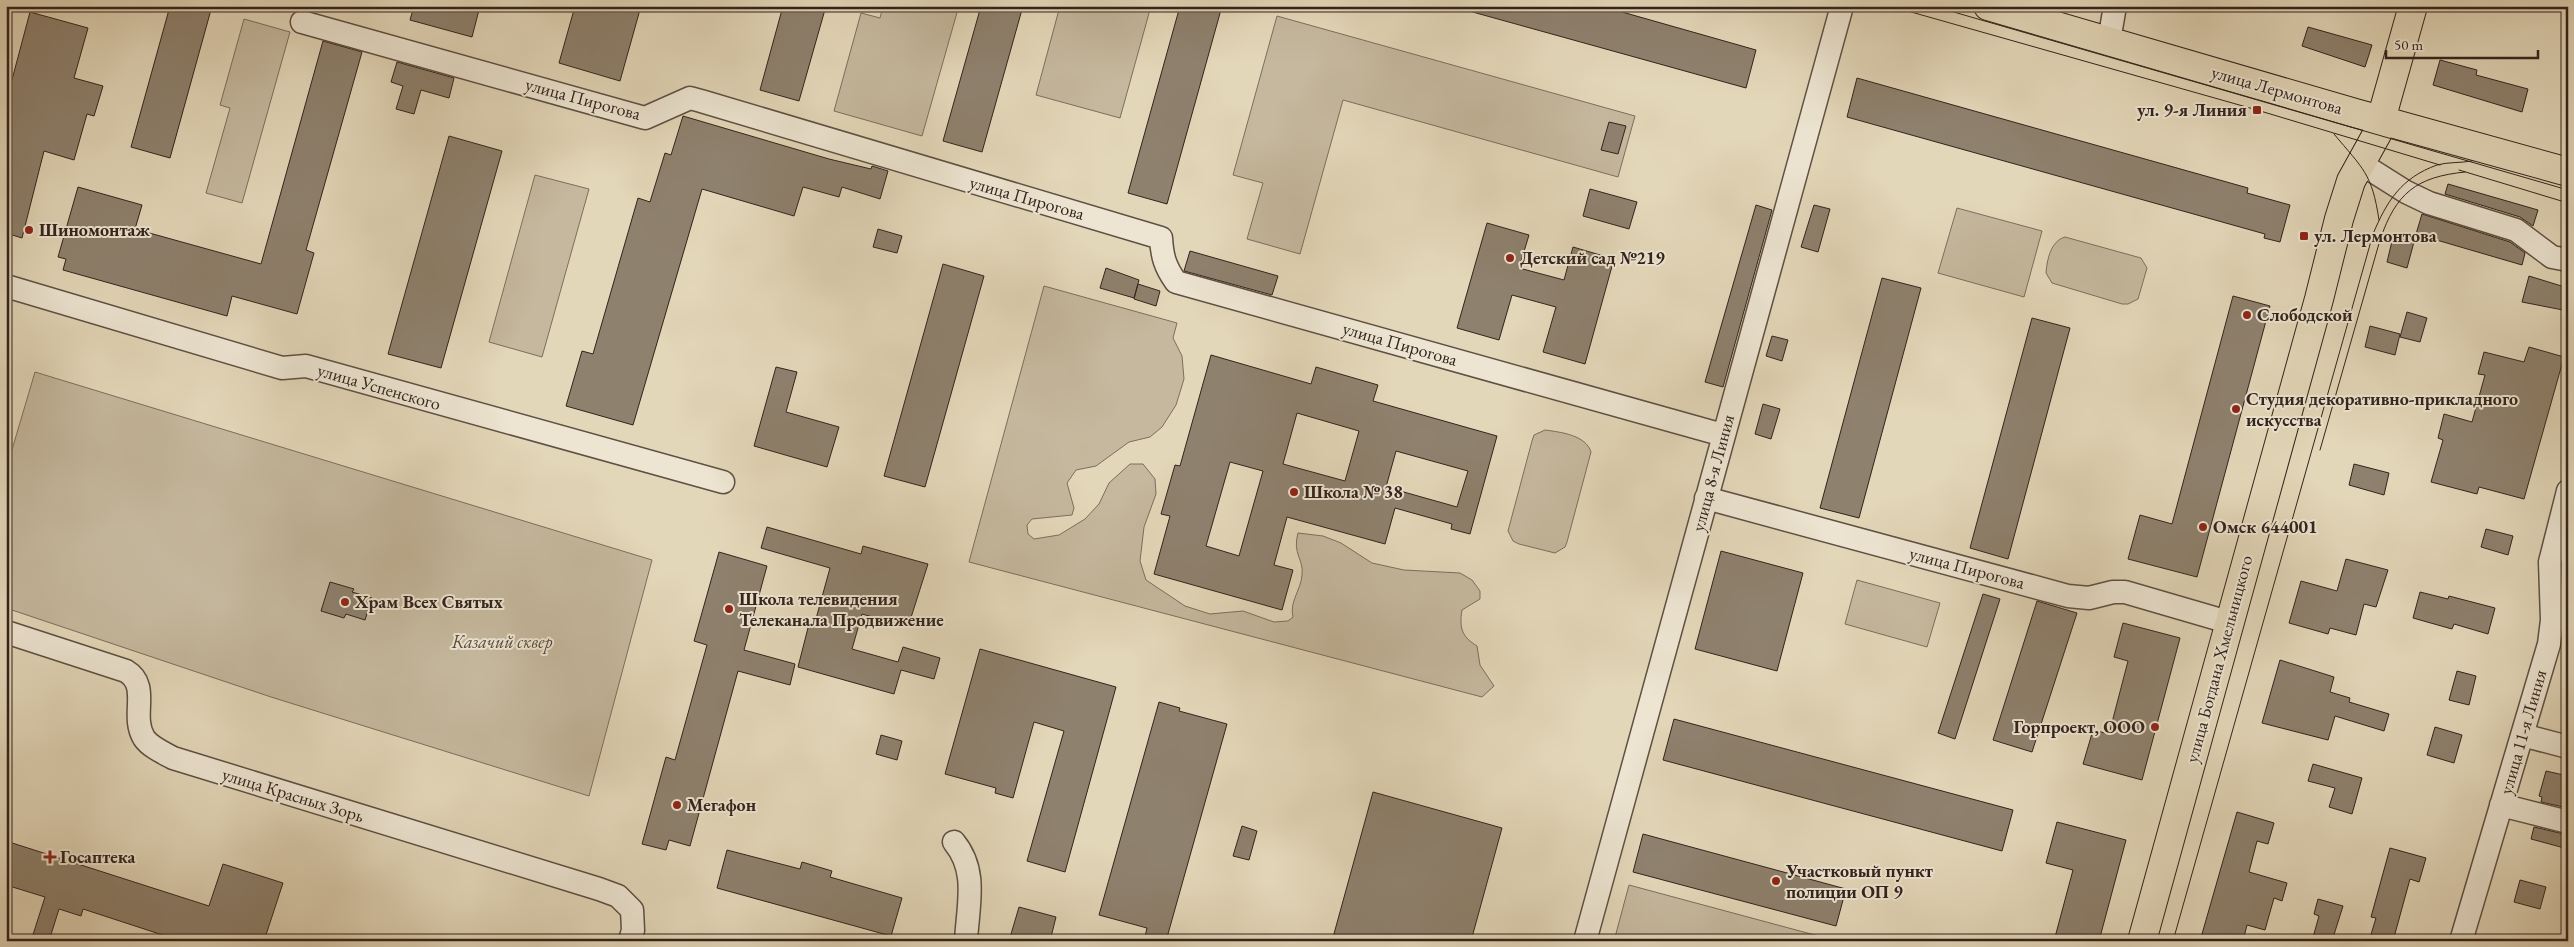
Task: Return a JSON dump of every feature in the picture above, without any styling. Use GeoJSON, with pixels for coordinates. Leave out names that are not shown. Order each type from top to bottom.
{"type":"FeatureCollection","features":[{"type":"Feature","properties":{"kind":"main road","name":"улица Лермонтова"},"geometry":{"type":"LineString","coordinates":[[1988,6],[2568,172]]}},
{"type":"Feature","properties":{"kind":"main road","name":"улица Богдана Хмельницкого"},"geometry":{"type":"LineString","coordinates":[[2142,941],[2228,622],[2319,299],[2339,219],[2351,180],[2372,145],[2382,120],[2413,6]]}},
{"type":"Feature","properties":{"kind":"street","name":"улица 8-я Линия"},"geometry":{"type":"LineString","coordinates":[[1585,941],[1842,6]]}},
{"type":"Feature","properties":{"kind":"street"},"geometry":{"type":"LineString","coordinates":[[2109,42],[2115,6]]}},
{"type":"Feature","properties":{"kind":"street","name":"улица Пирогова"},"geometry":{"type":"LineString","coordinates":[[302,22],[645,118],[690,98],[1161,238],[1162,256],[1168,271],[1176,282],[1723,435]]}},
{"type":"Feature","properties":{"kind":"street"},"geometry":{"type":"LineString","coordinates":[[2360,163],[2413,196],[2429,203],[2516,230],[2552,257],[2568,260]]}},
{"type":"Feature","properties":{"kind":"street","name":"улица Успенского"},"geometry":{"type":"LineString","coordinates":[[6,286],[282,368],[306,366],[723,482]]}},
{"type":"Feature","properties":{"kind":"street","name":"улица 11-я Линия"},"geometry":{"type":"LineString","coordinates":[[2461,941],[2549,644],[2552,620],[2550,562],[2568,491]]}},
{"type":"Feature","properties":{"kind":"street","name":"улица Пирогова"},"geometry":{"type":"LineString","coordinates":[[1706,498],[2068,596],[2089,598],[2113,592],[2125,592],[2228,622]]}},
{"type":"Feature","properties":{"kind":"street","name":"улица Красных Зорь"},"geometry":{"type":"LineString","coordinates":[[6,632],[126,671],[134,676],[139,685],[137,720],[144,738],[173,758],[599,888],[618,896],[632,910],[633,930],[630,941]]}},
{"type":"Feature","properties":{"kind":"street"},"geometry":{"type":"LineString","coordinates":[[2522,735],[2568,747]]}},
{"type":"Feature","properties":{"kind":"street"},"geometry":{"type":"LineString","coordinates":[[2501,805],[2568,822]]}},
{"type":"Feature","properties":{"kind":"street"},"geometry":{"type":"LineString","coordinates":[[954,842],[965,855],[970,872],[966,941]]}},
{"type":"Feature","properties":{"kind":"green space"},"geometry":{"type":"Polygon","coordinates":[[[883,6],[946,6],[958,9],[922,136],[834,111],[861,13],[880,18],[883,6]]]}},
{"type":"Feature","properties":{"kind":"green space"},"geometry":{"type":"Polygon","coordinates":[[[1060,6],[1151,6],[1120,118],[1036,95],[1060,6]]]}},
{"type":"Feature","properties":{"kind":"green space"},"geometry":{"type":"Polygon","coordinates":[[[1277,16],[1635,116],[1618,177],[1343,100],[1300,254],[1247,239],[1263,183],[1233,175],[1277,16]]]}},
{"type":"Feature","properties":{"kind":"green space"},"geometry":{"type":"Polygon","coordinates":[[[244,19],[290,32],[242,203],[206,193],[230,108],[220,105],[244,19]]]}},
{"type":"Feature","properties":{"kind":"green space"},"geometry":{"type":"Polygon","coordinates":[[[535,175],[589,189],[542,357],[489,342],[535,175]]]}},
{"type":"Feature","properties":{"kind":"green space"},"geometry":{"type":"Polygon","coordinates":[[[1957,208],[2042,231],[2024,297],[1938,273],[1957,208]]]}},
{"type":"Feature","properties":{"kind":"green space"},"geometry":{"type":"Polygon","coordinates":[[[2065,237],[2141,258],[2147,268],[2138,299],[2128,304],[2122,304],[2052,283],[2046,273],[2047,262],[2053,246],[2065,237]]]}},
{"type":"Feature","properties":{"kind":"green space"},"geometry":{"type":"Polygon","coordinates":[[[1044,286],[1177,323],[1173,338],[1182,356],[1184,379],[1176,405],[1162,427],[1150,437],[1129,442],[1096,466],[1076,470],[1067,483],[1074,508],[1072,515],[1032,519],[1027,525],[1028,534],[1034,539],[1059,535],[1085,519],[1099,504],[1109,483],[1130,464],[1143,464],[1155,479],[1156,494],[1144,527],[1140,561],[1146,580],[1185,606],[1210,614],[1243,611],[1274,622],[1288,621],[1293,617],[1294,601],[1302,575],[1296,546],[1298,533],[1323,536],[1341,543],[1372,563],[1404,570],[1460,573],[1472,580],[1480,591],[1480,599],[1462,610],[1461,627],[1468,639],[1477,646],[1480,665],[1494,686],[1482,697],[969,562],[1044,286]]]}},
{"type":"Feature","properties":{"kind":"green space","name":"Казачий сквер"},"geometry":{"type":"Polygon","coordinates":[[[35,372],[652,560],[589,796],[271,697],[6,608],[6,470],[35,372]]]}},
{"type":"Feature","properties":{"kind":"green space"},"geometry":{"type":"Polygon","coordinates":[[[1545,430],[1572,435],[1584,442],[1591,452],[1567,542],[1565,547],[1555,553],[1519,544],[1513,541],[1508,531],[1534,435],[1545,430]]]}},
{"type":"Feature","properties":{"kind":"green space"},"geometry":{"type":"Polygon","coordinates":[[[1857,580],[1940,603],[1927,647],[1845,624],[1857,580]]]}},
{"type":"Feature","properties":{"kind":"green space"},"geometry":{"type":"Polygon","coordinates":[[[1629,885],[1837,941],[1614,941],[1629,885]]]}},
{"type":"Feature","properties":{"kind":"building"},"geometry":{"type":"Polygon","coordinates":[[[170,6],[212,6],[170,158],[131,147],[170,6]]]}},
{"type":"Feature","properties":{"kind":"building"},"geometry":{"type":"Polygon","coordinates":[[[414,6],[480,6],[472,37],[410,20],[414,6]]]}},
{"type":"Feature","properties":{"kind":"building"},"geometry":{"type":"Polygon","coordinates":[[[575,6],[641,6],[620,81],[559,63],[575,6]]]}},
{"type":"Feature","properties":{"kind":"building"},"geometry":{"type":"Polygon","coordinates":[[[783,6],[826,6],[799,101],[760,90],[783,6]]]}},
{"type":"Feature","properties":{"kind":"building"},"geometry":{"type":"Polygon","coordinates":[[[981,6],[1023,6],[982,152],[943,141],[981,6]]]}},
{"type":"Feature","properties":{"kind":"building"},"geometry":{"type":"Polygon","coordinates":[[[1180,6],[1222,6],[1167,204],[1128,193],[1180,6]]]}},
{"type":"Feature","properties":{"kind":"building"},"geometry":{"type":"Polygon","coordinates":[[[1469,6],[1601,6],[1756,50],[1746,88],[1469,11],[1469,6]]]}},
{"type":"Feature","properties":{"kind":"building"},"geometry":{"type":"Polygon","coordinates":[[[30,12],[88,28],[74,78],[103,86],[94,116],[87,114],[74,160],[44,151],[22,238],[6,233],[6,90],[9,91],[30,12]]]}},
{"type":"Feature","properties":{"kind":"building"},"geometry":{"type":"Polygon","coordinates":[[[2308,27],[2372,45],[2365,67],[2302,46],[2308,27]]]}},
{"type":"Feature","properties":{"kind":"building"},"geometry":{"type":"Polygon","coordinates":[[[323,41],[362,52],[306,250],[314,253],[297,314],[232,296],[227,316],[63,270],[66,259],[58,257],[78,187],[142,205],[135,229],[261,264],[323,41]]]}},
{"type":"Feature","properties":{"kind":"building"},"geometry":{"type":"Polygon","coordinates":[[[2440,60],[2477,70],[2476,75],[2528,89],[2522,112],[2433,85],[2440,60]]]}},
{"type":"Feature","properties":{"kind":"building"},"geometry":{"type":"Polygon","coordinates":[[[397,62],[454,78],[449,98],[421,90],[414,114],[396,109],[403,86],[391,82],[397,62]]]}},
{"type":"Feature","properties":{"kind":"building"},"geometry":{"type":"Polygon","coordinates":[[[1857,78],[2248,188],[2247,193],[2290,205],[2280,242],[2264,238],[2265,234],[1847,117],[1857,78]]]}},
{"type":"Feature","properties":{"kind":"building"},"geometry":{"type":"Polygon","coordinates":[[[683,116],[829,159],[871,169],[872,166],[888,171],[880,199],[842,187],[839,197],[803,187],[794,216],[702,189],[633,425],[566,406],[582,351],[593,354],[638,198],[650,202],[665,153],[671,155],[683,116]]]}},
{"type":"Feature","properties":{"kind":"building"},"geometry":{"type":"Polygon","coordinates":[[[1609,122],[1626,126],[1618,154],[1601,150],[1609,122]]]}},
{"type":"Feature","properties":{"kind":"building"},"geometry":{"type":"Polygon","coordinates":[[[449,136],[502,151],[441,368],[388,354],[449,136]]]}},
{"type":"Feature","properties":{"kind":"building"},"geometry":{"type":"Polygon","coordinates":[[[2448,184],[2538,210],[2533,226],[2520,217],[2445,194],[2448,184]]]}},
{"type":"Feature","properties":{"kind":"building"},"geometry":{"type":"Polygon","coordinates":[[[1590,189],[1637,202],[1629,229],[1583,216],[1590,189]]]}},
{"type":"Feature","properties":{"kind":"building"},"geometry":{"type":"Polygon","coordinates":[[[1756,205],[1772,210],[1723,387],[1705,382],[1756,205]]]}},
{"type":"Feature","properties":{"kind":"building"},"geometry":{"type":"Polygon","coordinates":[[[1814,205],[1830,209],[1818,252],[1801,247],[1814,205]]]}},
{"type":"Feature","properties":{"kind":"building"},"geometry":{"type":"Polygon","coordinates":[[[2422,214],[2510,242],[2525,253],[2522,265],[2416,234],[2422,214]]]}},
{"type":"Feature","properties":{"kind":"building"},"geometry":{"type":"Polygon","coordinates":[[[1487,223],[1529,235],[1519,268],[1564,280],[1573,247],[1614,259],[1585,364],[1543,352],[1556,307],[1512,295],[1499,340],[1457,328],[1487,223]]]}},
{"type":"Feature","properties":{"kind":"building"},"geometry":{"type":"Polygon","coordinates":[[[878,229],[902,236],[897,253],[873,247],[878,229]]]}},
{"type":"Feature","properties":{"kind":"building"},"geometry":{"type":"Polygon","coordinates":[[[2393,237],[2414,242],[2407,268],[2387,262],[2393,237]]]}},
{"type":"Feature","properties":{"kind":"building"},"geometry":{"type":"Polygon","coordinates":[[[1190,251],[1278,276],[1272,295],[1184,271],[1190,251]]]}},
{"type":"Feature","properties":{"kind":"building"},"geometry":{"type":"Polygon","coordinates":[[[943,264],[984,276],[925,487],[884,476],[943,264]]]}},
{"type":"Feature","properties":{"kind":"building"},"geometry":{"type":"Polygon","coordinates":[[[1106,268],[1139,280],[1134,298],[1100,288],[1106,268]]]}},
{"type":"Feature","properties":{"kind":"building"},"geometry":{"type":"Polygon","coordinates":[[[2529,276],[2568,288],[2568,311],[2522,302],[2529,276]]]}},
{"type":"Feature","properties":{"kind":"building"},"geometry":{"type":"Polygon","coordinates":[[[1882,278],[1921,288],[1859,518],[1820,508],[1882,278]]]}},
{"type":"Feature","properties":{"kind":"building"},"geometry":{"type":"Polygon","coordinates":[[[1138,284],[1160,291],[1156,306],[1134,299],[1138,284]]]}},
{"type":"Feature","properties":{"kind":"building"},"geometry":{"type":"Polygon","coordinates":[[[2233,296],[2270,306],[2197,577],[2128,559],[2140,515],[2172,524],[2233,296]]]}},
{"type":"Feature","properties":{"kind":"building"},"geometry":{"type":"Polygon","coordinates":[[[2407,312],[2427,318],[2420,342],[2400,337],[2407,312]]]}},
{"type":"Feature","properties":{"kind":"building"},"geometry":{"type":"Polygon","coordinates":[[[2032,318],[2070,328],[2008,559],[1970,548],[2032,318]]]}},
{"type":"Feature","properties":{"kind":"building"},"geometry":{"type":"Polygon","coordinates":[[[2370,326],[2400,334],[2395,355],[2365,347],[2370,326]]]}},
{"type":"Feature","properties":{"kind":"building"},"geometry":{"type":"Polygon","coordinates":[[[1772,336],[1788,340],[1782,361],[1766,356],[1772,336]]]}},
{"type":"Feature","properties":{"kind":"building"},"geometry":{"type":"Polygon","coordinates":[[[2529,347],[2564,357],[2524,499],[2479,487],[2477,494],[2431,482],[2443,440],[2438,438],[2444,414],[2472,422],[2485,375],[2478,374],[2484,352],[2524,362],[2529,347]]]}},
{"type":"Feature","properties":{"kind":"building"},"geometry":{"type":"Polygon","coordinates":[[[1211,355],[1311,384],[1316,367],[1378,385],[1373,401],[1497,436],[1470,534],[1451,529],[1452,524],[1395,508],[1385,544],[1287,517],[1274,565],[1293,570],[1282,610],[1154,574],[1170,516],[1161,514],[1175,465],[1180,466],[1211,355]],[[1297,413],[1283,464],[1345,481],[1359,431],[1297,413]],[[1396,451],[1386,487],[1457,507],[1468,471],[1396,451]],[[1230,462],[1206,546],[1239,556],[1263,471],[1230,462]]]}},
{"type":"Feature","properties":{"kind":"building"},"geometry":{"type":"Polygon","coordinates":[[[776,367],[797,372],[786,412],[839,427],[827,467],[754,446],[776,367]]]}},
{"type":"Feature","properties":{"kind":"building"},"geometry":{"type":"Polygon","coordinates":[[[1763,404],[1780,409],[1771,439],[1755,434],[1763,404]]]}},
{"type":"Feature","properties":{"kind":"building"},"geometry":{"type":"Polygon","coordinates":[[[2354,464],[2389,473],[2384,495],[2349,485],[2354,464]]]}},
{"type":"Feature","properties":{"kind":"building"},"geometry":{"type":"Polygon","coordinates":[[[767,527],[861,554],[863,546],[928,564],[908,627],[862,614],[852,649],[898,662],[903,647],[940,658],[934,679],[901,670],[894,694],[798,667],[809,624],[814,626],[830,568],[761,548],[767,527]]]}},
{"type":"Feature","properties":{"kind":"building"},"geometry":{"type":"Polygon","coordinates":[[[2486,529],[2513,536],[2508,555],[2481,547],[2486,529]]]}},
{"type":"Feature","properties":{"kind":"building"},"geometry":{"type":"Polygon","coordinates":[[[1721,551],[1803,573],[1777,671],[1695,649],[1721,551]]]}},
{"type":"Feature","properties":{"kind":"building"},"geometry":{"type":"Polygon","coordinates":[[[719,552],[767,566],[744,650],[795,664],[790,685],[738,671],[690,846],[669,840],[666,850],[642,844],[666,757],[675,760],[707,645],[694,641],[719,552]]]}},
{"type":"Feature","properties":{"kind":"building"},"geometry":{"type":"Polygon","coordinates":[[[2346,559],[2388,570],[2376,607],[2364,604],[2356,635],[2330,628],[2328,634],[2289,623],[2301,581],[2337,591],[2346,559]]]}},
{"type":"Feature","properties":{"kind":"building","name":"Храм Всех Святых"},"geometry":{"type":"Polygon","coordinates":[[[330,582],[354,589],[352,592],[372,598],[365,620],[346,614],[344,618],[321,611],[330,582]]]}},
{"type":"Feature","properties":{"kind":"building"},"geometry":{"type":"Polygon","coordinates":[[[2420,592],[2448,599],[2449,596],[2495,608],[2488,634],[2454,624],[2452,629],[2413,618],[2420,592]]]}},
{"type":"Feature","properties":{"kind":"building"},"geometry":{"type":"Polygon","coordinates":[[[1983,594],[2000,599],[1955,739],[1938,733],[1983,594]]]}},
{"type":"Feature","properties":{"kind":"building"},"geometry":{"type":"Polygon","coordinates":[[[2037,601],[2077,613],[2032,752],[1993,740],[2037,601]]]}},
{"type":"Feature","properties":{"kind":"building"},"geometry":{"type":"Polygon","coordinates":[[[2123,623],[2180,638],[2142,780],[2083,764],[2093,730],[2109,734],[2128,661],[2114,657],[2123,623]]]}},
{"type":"Feature","properties":{"kind":"building"},"geometry":{"type":"Polygon","coordinates":[[[980,649],[1116,687],[1065,872],[1027,861],[1064,731],[1034,722],[1013,798],[995,793],[996,788],[945,774],[980,649]]]}},
{"type":"Feature","properties":{"kind":"building"},"geometry":{"type":"Polygon","coordinates":[[[2280,660],[2334,677],[2330,692],[2350,698],[2349,702],[2389,714],[2384,731],[2335,716],[2328,740],[2262,723],[2280,660]]]}},
{"type":"Feature","properties":{"kind":"building"},"geometry":{"type":"Polygon","coordinates":[[[2457,671],[2476,676],[2469,705],[2449,700],[2457,671]]]}},
{"type":"Feature","properties":{"kind":"building"},"geometry":{"type":"Polygon","coordinates":[[[1159,702],[1180,708],[1179,711],[1227,724],[1166,941],[1144,941],[1147,928],[1099,915],[1159,702]]]}},
{"type":"Feature","properties":{"kind":"building"},"geometry":{"type":"Polygon","coordinates":[[[1674,719],[2013,810],[2002,851],[1663,760],[1674,719]]]}},
{"type":"Feature","properties":{"kind":"building"},"geometry":{"type":"Polygon","coordinates":[[[2435,727],[2462,735],[2454,763],[2427,755],[2435,727]]]}},
{"type":"Feature","properties":{"kind":"building"},"geometry":{"type":"Polygon","coordinates":[[[881,735],[902,741],[897,760],[876,754],[881,735]]]}},
{"type":"Feature","properties":{"kind":"building"},"geometry":{"type":"Polygon","coordinates":[[[2313,764],[2362,778],[2352,814],[2329,807],[2335,788],[2308,781],[2313,764]]]}},
{"type":"Feature","properties":{"kind":"building"},"geometry":{"type":"Polygon","coordinates":[[[2546,771],[2568,776],[2568,808],[2541,802],[2542,797],[2539,796],[2546,771]]]}},
{"type":"Feature","properties":{"kind":"building"},"geometry":{"type":"Polygon","coordinates":[[[1373,792],[1502,828],[1471,941],[1332,941],[1373,792]]]}},
{"type":"Feature","properties":{"kind":"building"},"geometry":{"type":"Polygon","coordinates":[[[2237,812],[2274,823],[2268,844],[2257,841],[2249,872],[2287,883],[2282,901],[2274,898],[2265,930],[2247,925],[2243,941],[2200,941],[2237,812]]]}},
{"type":"Feature","properties":{"kind":"building"},"geometry":{"type":"Polygon","coordinates":[[[2057,822],[2126,840],[2099,941],[2054,941],[2073,870],[2046,863],[2057,822]]]}},
{"type":"Feature","properties":{"kind":"building"},"geometry":{"type":"Polygon","coordinates":[[[1242,826],[1257,831],[1249,860],[1233,856],[1242,826]]]}},
{"type":"Feature","properties":{"kind":"building"},"geometry":{"type":"Polygon","coordinates":[[[2534,827],[2568,835],[2568,849],[2531,839],[2534,827]]]}},
{"type":"Feature","properties":{"kind":"building"},"geometry":{"type":"Polygon","coordinates":[[[1643,834],[1846,889],[1836,926],[1633,872],[1643,834]]]}},
{"type":"Feature","properties":{"kind":"building"},"geometry":{"type":"Polygon","coordinates":[[[6,841],[209,906],[223,864],[283,883],[264,941],[181,941],[83,909],[81,916],[59,909],[49,941],[31,941],[45,897],[6,885],[6,841]]]}},
{"type":"Feature","properties":{"kind":"building"},"geometry":{"type":"Polygon","coordinates":[[[2390,848],[2426,858],[2419,882],[2410,879],[2393,941],[2369,941],[2376,918],[2371,917],[2390,848]]]}},
{"type":"Feature","properties":{"kind":"building"},"geometry":{"type":"Polygon","coordinates":[[[727,850],[800,869],[802,862],[832,871],[830,877],[902,898],[891,936],[717,888],[727,850]]]}},
{"type":"Feature","properties":{"kind":"building"},"geometry":{"type":"Polygon","coordinates":[[[2520,880],[2546,887],[2540,909],[2514,902],[2520,880]]]}},
{"type":"Feature","properties":{"kind":"building"},"geometry":{"type":"Polygon","coordinates":[[[2318,899],[2343,906],[2332,941],[2312,941],[2319,916],[2314,914],[2318,899]]]}},
{"type":"Feature","properties":{"kind":"building"},"geometry":{"type":"Polygon","coordinates":[[[1019,907],[1056,917],[1050,941],[1009,941],[1019,907]]]}},
{"type":"Feature","properties":{"kind":"tram line"},"geometry":{"type":"LineString","coordinates":[[1890,6],[2257,110],[2440,165]]}},
{"type":"Feature","properties":{"kind":"tram line"},"geometry":{"type":"LineString","coordinates":[[1933,6],[2568,190]]}},
{"type":"Feature","properties":{"kind":"tram line"},"geometry":{"type":"LineString","coordinates":[[2334,134],[2365,172],[2373,192],[2379,220]]}},
{"type":"Feature","properties":{"kind":"tram line"},"geometry":{"type":"LineString","coordinates":[[2173,941],[2373,234],[2390,201],[2414,177],[2424,170],[2437,165],[2472,161]]}},
{"type":"Feature","properties":{"kind":"tram line"},"geometry":{"type":"LineString","coordinates":[[2459,170],[2568,203]]}},
{"type":"Feature","properties":{"kind":"tram line"},"geometry":{"type":"LineString","coordinates":[[2320,450],[2380,240],[2393,210],[2410,190],[2421,183],[2448,174],[2465,172]]}},
{"type":"Feature","properties":{"kind":"place","name":"ул. 9-я Линия"},"geometry":{"type":"Point","coordinates":[2257,110]}},
{"type":"Feature","properties":{"kind":"place","name":"Шиномонтаж"},"geometry":{"type":"Point","coordinates":[29,230]}},
{"type":"Feature","properties":{"kind":"place","name":"ул. Лермонтова"},"geometry":{"type":"Point","coordinates":[2304,236]}},
{"type":"Feature","properties":{"kind":"place","name":"Детский сад №219"},"geometry":{"type":"Point","coordinates":[1510,258]}},
{"type":"Feature","properties":{"kind":"place","name":"Слободской"},"geometry":{"type":"Point","coordinates":[2247,315]}},
{"type":"Feature","properties":{"kind":"place","name":"Студия декоративно-прикладного искусства"},"geometry":{"type":"Point","coordinates":[2236,409]}},
{"type":"Feature","properties":{"kind":"place","name":"Школа № 38"},"geometry":{"type":"Point","coordinates":[1294,492]}},
{"type":"Feature","properties":{"kind":"place","name":"Омск 644001"},"geometry":{"type":"Point","coordinates":[2203,527]}},
{"type":"Feature","properties":{"kind":"place","name":"Храм Всех Святых"},"geometry":{"type":"Point","coordinates":[345,602]}},
{"type":"Feature","properties":{"kind":"place","name":"Школа телевидения Телеканала Продвижение"},"geometry":{"type":"Point","coordinates":[729,609]}},
{"type":"Feature","properties":{"kind":"place","name":"Горпроект, ООО"},"geometry":{"type":"Point","coordinates":[2155,727]}},
{"type":"Feature","properties":{"kind":"place","name":"Мегафон"},"geometry":{"type":"Point","coordinates":[677,805]}},
{"type":"Feature","properties":{"kind":"place","name":"Госаптека"},"geometry":{"type":"Point","coordinates":[50,857]}},
{"type":"Feature","properties":{"kind":"place","name":"Участковый пункт полиции ОП 9"},"geometry":{"type":"Point","coordinates":[1776,881]}}]}
